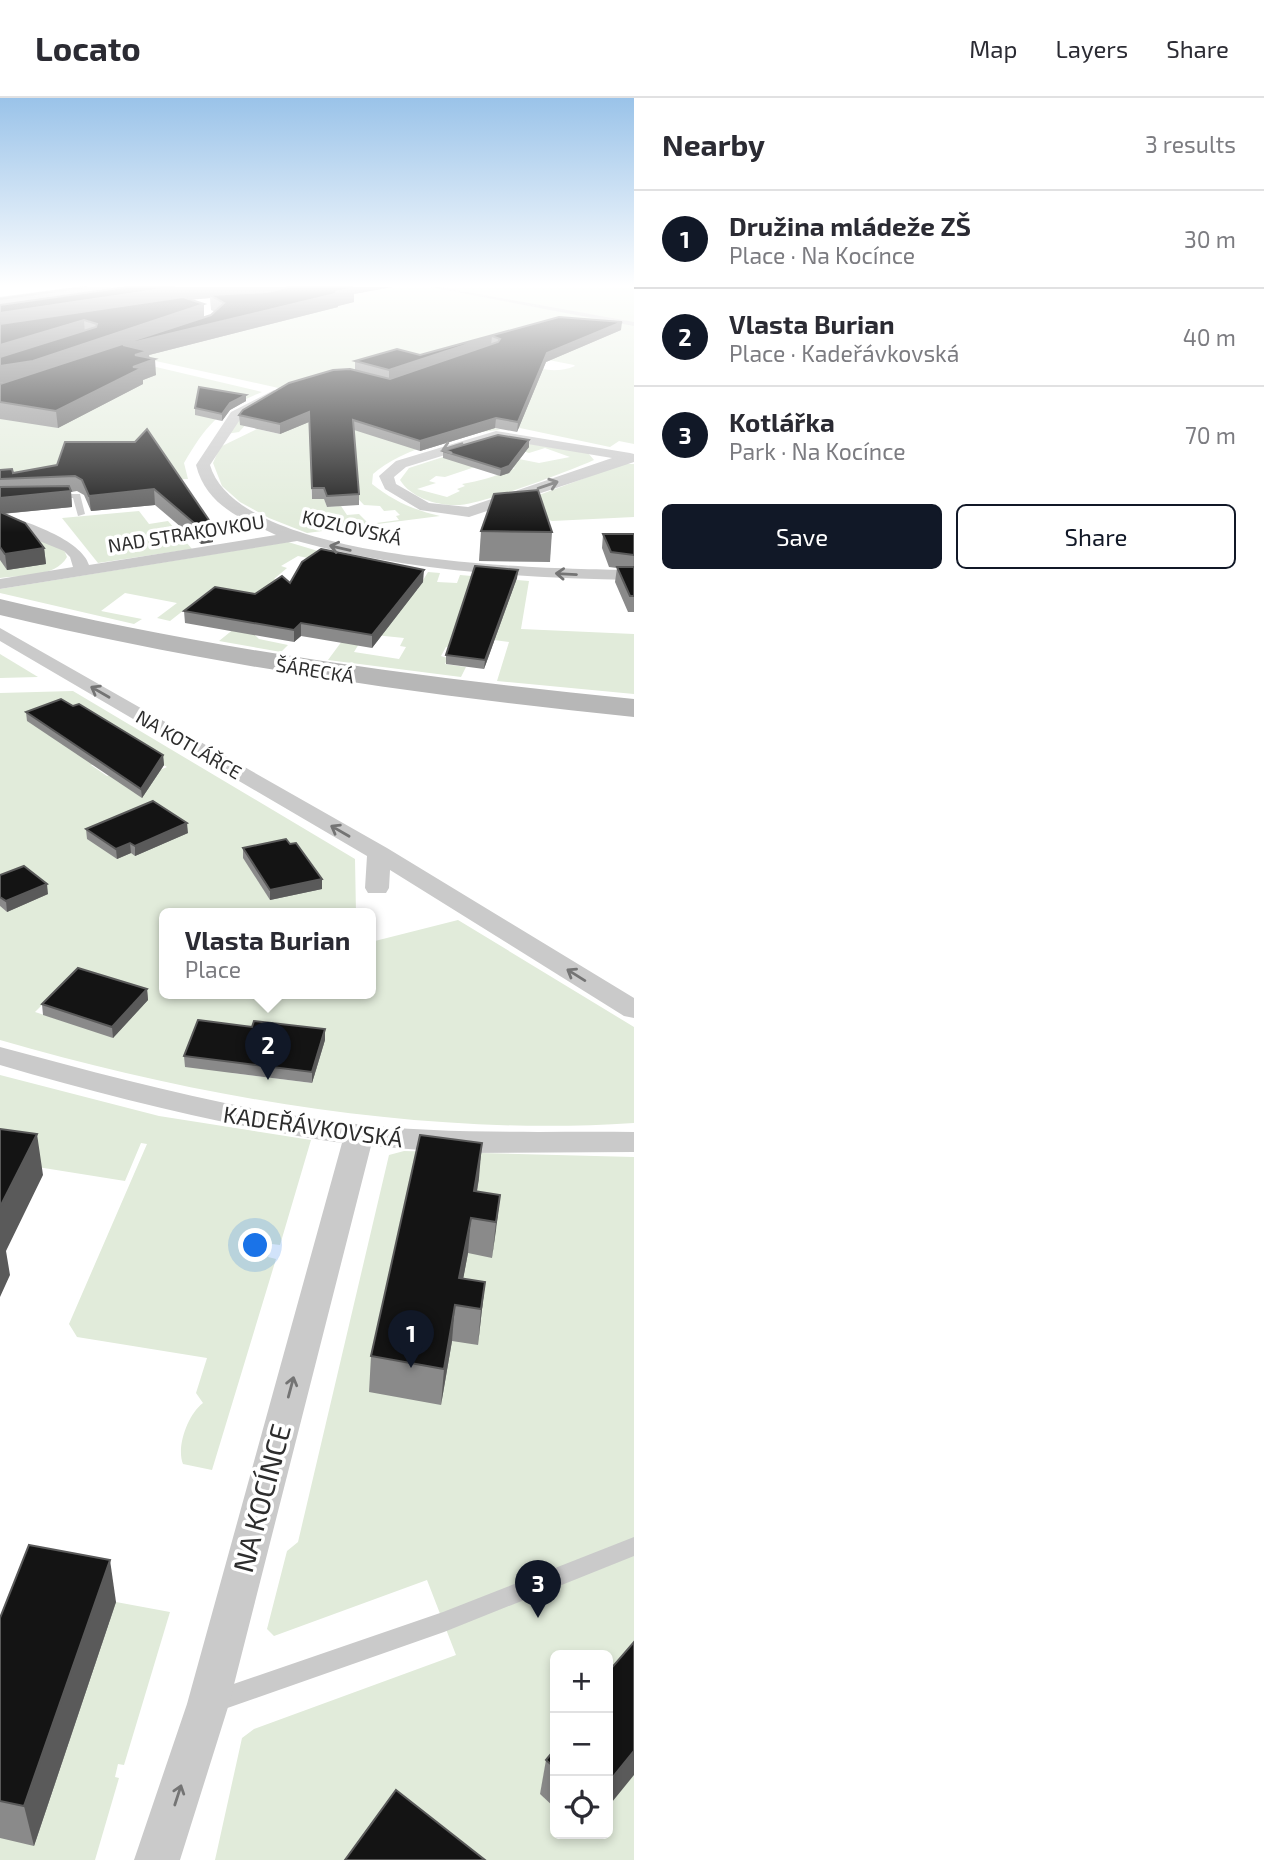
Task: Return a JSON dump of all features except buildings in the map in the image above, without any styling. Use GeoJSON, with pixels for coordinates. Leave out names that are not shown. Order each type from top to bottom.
{"type":"FeatureCollection","features":[{"type":"Feature","properties":{"kind":"street","name":"KOZLOVSKÁ"},"geometry":{"type":"LineString","coordinates":[[282,390],[236,415],[203,465],[208,484],[227,502],[258,521],[296,537],[375,556],[531,573],[634,575]]}},
{"type":"Feature","properties":{"kind":"street"},"geometry":{"type":"LineString","coordinates":[[519,437],[632,457],[469,512],[425,507],[390,486],[386,476],[401,464],[481,438],[519,437]]}},
{"type":"Feature","properties":{"kind":"street","name":"NAD STRAKOVKOU"},"geometry":{"type":"LineString","coordinates":[[0,519],[70,548],[78,555],[82,570]]}},
{"type":"Feature","properties":{"kind":"street","name":"NAD STRAKOVKOU"},"geometry":{"type":"LineString","coordinates":[[0,584],[296,537]]}},
{"type":"Feature","properties":{"kind":"street","name":"ŠÁRECKÁ"},"geometry":{"type":"LineString","coordinates":[[0,607],[90,630],[338,674],[634,708]]}},
{"type":"Feature","properties":{"kind":"street","name":"NA KOTLÁŘCE"},"geometry":{"type":"LineString","coordinates":[[0,633],[379,853],[634,1010]]}},
{"type":"Feature","properties":{"kind":"street"},"geometry":{"type":"LineString","coordinates":[[377,888],[379,853]]}},
{"type":"Feature","properties":{"kind":"street","name":"KADEŘÁVKOVSKÁ"},"geometry":{"type":"LineString","coordinates":[[0,1056],[135,1096],[239,1117],[359,1135],[403,1140],[634,1142]]}},
{"type":"Feature","properties":{"kind":"street","name":"NA KOCÍNCE"},"geometry":{"type":"LineString","coordinates":[[156,1860],[208,1704],[359,1135]]}},
{"type":"Feature","properties":{"kind":"lane"},"geometry":{"type":"LineString","coordinates":[[38,497],[77,495],[81,514]]}},
{"type":"Feature","properties":{"kind":"lane"},"geometry":{"type":"LineString","coordinates":[[208,1704],[444,1622],[634,1546]]}},
{"type":"Feature","properties":{"kind":"green space"},"geometry":{"type":"Polygon","coordinates":[[[92,369],[165,369],[262,392],[225,411],[208,428],[184,463],[188,479],[0,484],[0,400],[92,369]]]}},
{"type":"Feature","properties":{"kind":"green space"},"geometry":{"type":"Polygon","coordinates":[[[193,369],[634,369],[634,444],[619,441],[610,447],[467,417],[283,389],[193,369]]]}},
{"type":"Feature","properties":{"kind":"green space"},"geometry":{"type":"Polygon","coordinates":[[[240,417],[481,424],[501,430],[469,434],[434,443],[400,457],[373,474],[372,484],[388,495],[413,508],[440,516],[307,533],[269,518],[240,502],[222,486],[213,463],[220,447],[257,429],[280,434],[250,420],[239,432],[226,434],[240,417]],[[349,489],[311,490],[312,499],[324,499],[327,507],[341,506],[347,515],[359,514],[369,524],[399,520],[396,516],[400,515],[395,510],[384,511],[380,506],[364,505],[349,489]]]}},
{"type":"Feature","properties":{"kind":"green space"},"geometry":{"type":"Polygon","coordinates":[[[499,439],[588,453],[594,460],[505,493],[458,505],[434,502],[411,492],[400,480],[409,468],[499,439]],[[545,448],[529,453],[523,451],[445,477],[436,476],[429,481],[436,483],[417,489],[447,497],[460,491],[457,489],[465,486],[462,484],[515,468],[510,466],[519,459],[539,463],[570,457],[545,448]]]}},
{"type":"Feature","properties":{"kind":"green space"},"geometry":{"type":"Polygon","coordinates":[[[623,464],[634,464],[634,517],[552,521],[509,506],[623,464]]]}},
{"type":"Feature","properties":{"kind":"green space"},"geometry":{"type":"Polygon","coordinates":[[[139,511],[149,524],[168,521],[192,549],[98,563],[62,518],[139,511]]]}},
{"type":"Feature","properties":{"kind":"green space"},"geometry":{"type":"Polygon","coordinates":[[[0,521],[64,550],[67,557],[62,564],[46,572],[0,578],[0,521]]]}},
{"type":"Feature","properties":{"kind":"green space"},"geometry":{"type":"Polygon","coordinates":[[[288,542],[318,551],[308,558],[298,556],[281,566],[287,568],[274,579],[329,590],[417,590],[428,572],[440,573],[437,582],[457,583],[460,575],[529,581],[521,629],[634,634],[634,694],[497,681],[509,642],[494,640],[446,647],[441,656],[448,658],[445,664],[466,667],[461,677],[328,660],[342,641],[346,623],[251,631],[259,639],[288,645],[281,652],[219,641],[271,599],[212,588],[170,621],[157,618],[177,603],[125,593],[101,611],[142,619],[134,624],[0,593],[0,589],[288,542]],[[365,634],[354,652],[399,659],[406,647],[400,646],[404,638],[365,634]]]}},
{"type":"Feature","properties":{"kind":"green space"},"geometry":{"type":"Polygon","coordinates":[[[0,654],[38,677],[0,678],[0,654]]]}},
{"type":"Feature","properties":{"kind":"green space"},"geometry":{"type":"Polygon","coordinates":[[[73,691],[355,859],[356,908],[159,908],[159,999],[376,999],[376,941],[458,920],[634,1027],[634,1123],[555,1126],[475,1124],[314,1108],[154,1079],[0,1040],[0,906],[7,912],[0,886],[0,693],[73,691]],[[109,758],[91,765],[107,776],[167,767],[152,758],[109,758]],[[54,993],[35,1012],[113,1037],[54,993]],[[236,1060],[232,1073],[312,1083],[236,1060]]]}},
{"type":"Feature","properties":{"kind":"green space"},"geometry":{"type":"Polygon","coordinates":[[[0,1075],[159,1116],[311,1140],[280,1245],[272,1244],[268,1257],[276,1259],[212,1470],[183,1464],[181,1457],[182,1440],[188,1423],[203,1403],[196,1393],[207,1358],[77,1337],[69,1324],[147,1144],[141,1143],[125,1181],[0,1161],[0,1075]]]}},
{"type":"Feature","properties":{"kind":"green space"},"geometry":{"type":"Polygon","coordinates":[[[404,1151],[634,1157],[634,1860],[215,1860],[242,1738],[254,1729],[456,1655],[427,1580],[274,1636],[267,1629],[287,1551],[298,1542],[389,1155],[404,1151]]]}},
{"type":"Feature","properties":{"kind":"green space"},"geometry":{"type":"Polygon","coordinates":[[[116,1602],[170,1612],[124,1765],[118,1764],[115,1777],[119,1778],[95,1860],[0,1860],[0,1838],[116,1602]]]}},
{"type":"Feature","properties":{"kind":"place","name":"Vlasta Burian"},"geometry":{"type":"Point","coordinates":[268,1080]}},
{"type":"Feature","properties":{"kind":"place","name":"Družina mládeže ZŠ"},"geometry":{"type":"Point","coordinates":[411,1368]}},
{"type":"Feature","properties":{"kind":"place","name":"Kotlářka"},"geometry":{"type":"Point","coordinates":[538,1618]}}]}
